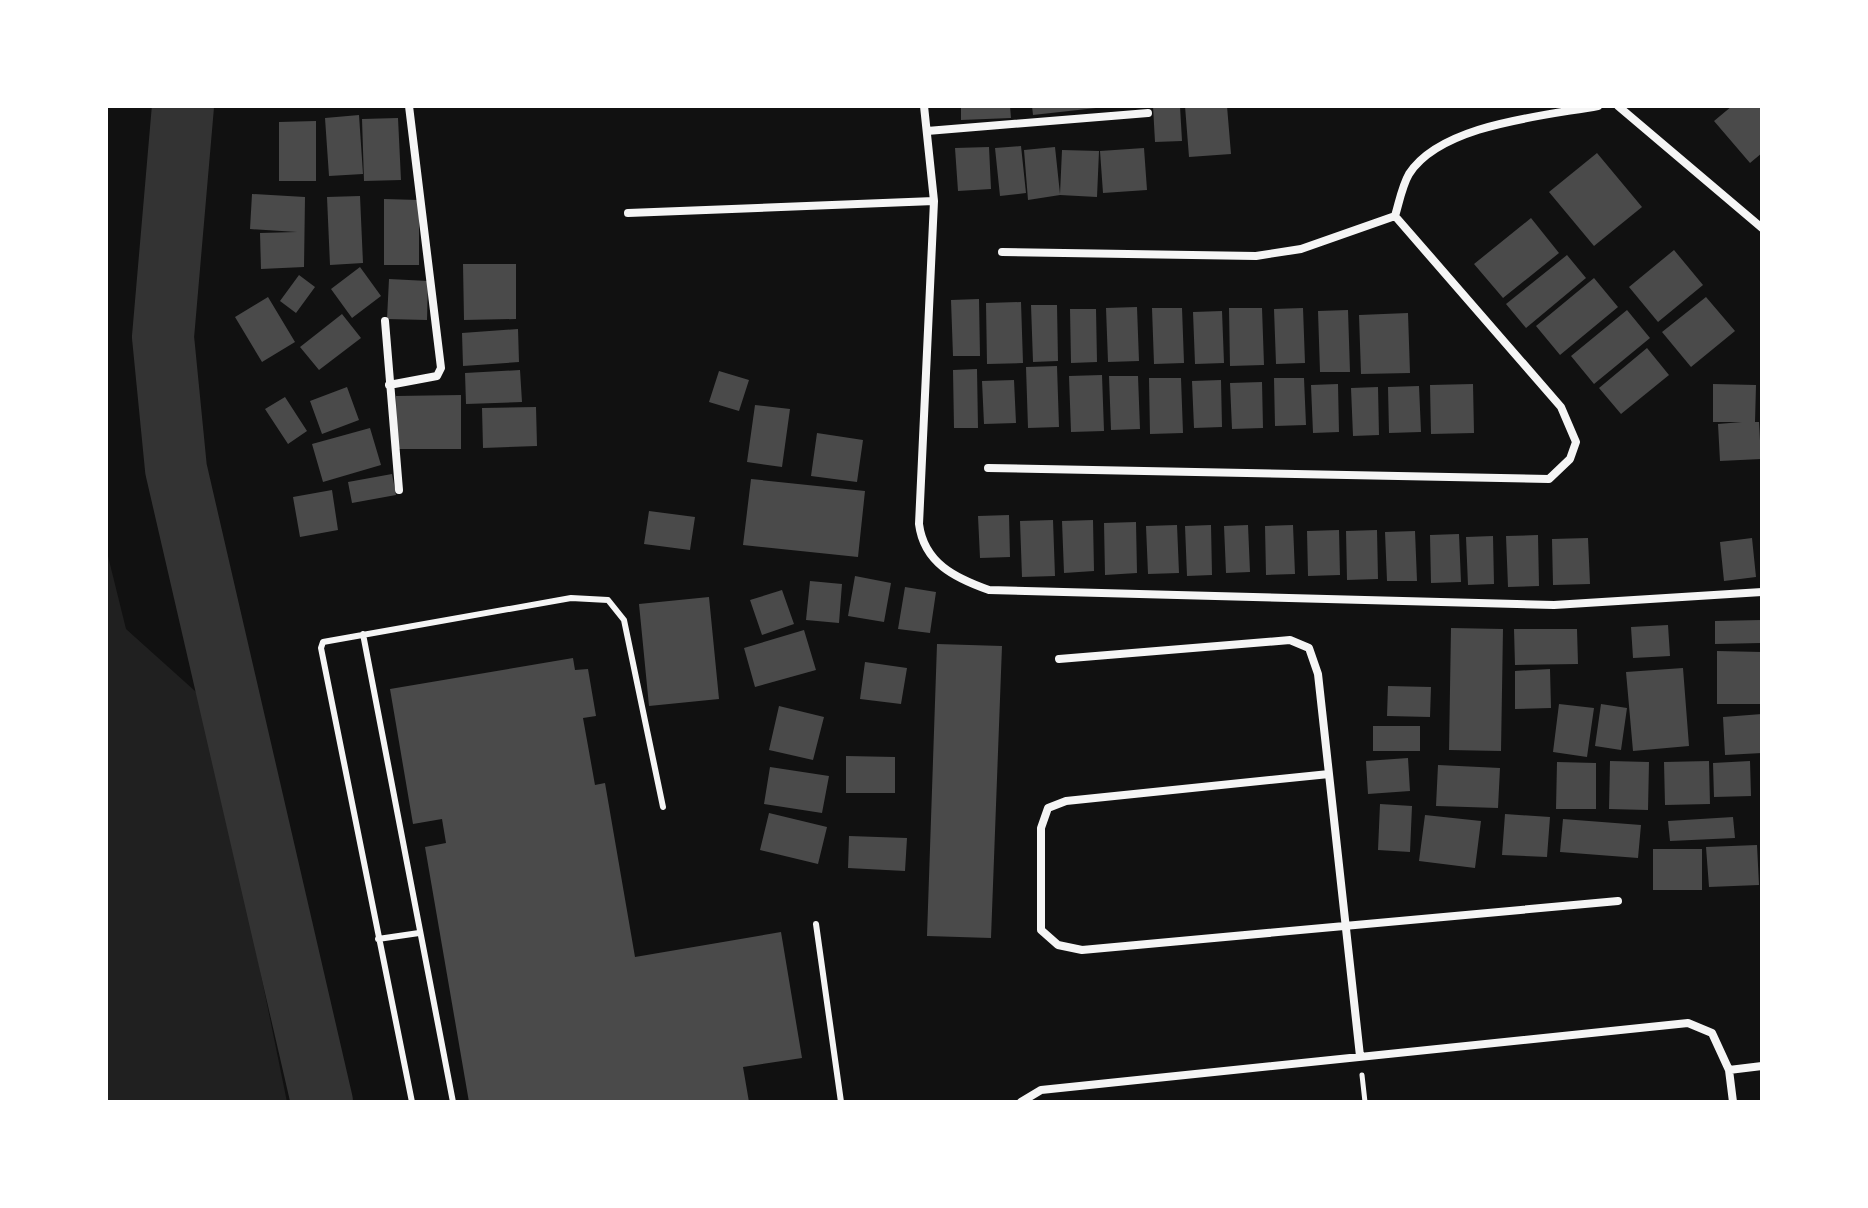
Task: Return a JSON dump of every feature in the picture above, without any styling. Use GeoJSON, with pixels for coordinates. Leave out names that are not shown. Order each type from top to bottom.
{"type":"FeatureCollection","features":[{"type":"Feature","properties":{"kind":"street"},"geometry":{"type":"LineString","coordinates":[[389,385],[429,379],[437,376],[441,368],[409,106]]}},
{"type":"Feature","properties":{"kind":"street"},"geometry":{"type":"LineString","coordinates":[[924,106],[934,201],[919,524],[921,540],[941,568],[989,590],[1554,605],[1762,592]]}},
{"type":"Feature","properties":{"kind":"street"},"geometry":{"type":"LineString","coordinates":[[1395,216],[1410,174],[1447,142],[1497,124],[1598,106]]}},
{"type":"Feature","properties":{"kind":"street"},"geometry":{"type":"LineString","coordinates":[[1618,106],[1762,228]]}},
{"type":"Feature","properties":{"kind":"street"},"geometry":{"type":"LineString","coordinates":[[927,131],[1148,113]]}},
{"type":"Feature","properties":{"kind":"street"},"geometry":{"type":"LineString","coordinates":[[628,213],[934,201]]}},
{"type":"Feature","properties":{"kind":"street"},"geometry":{"type":"LineString","coordinates":[[1002,252],[1256,256],[1301,249],[1395,216]]}},
{"type":"Feature","properties":{"kind":"street"},"geometry":{"type":"LineString","coordinates":[[988,468],[1549,479],[1570,459],[1576,442],[1561,407],[1395,216]]}},
{"type":"Feature","properties":{"kind":"street"},"geometry":{"type":"LineString","coordinates":[[385,321],[399,490]]}},
{"type":"Feature","properties":{"kind":"street"},"geometry":{"type":"LineString","coordinates":[[1059,659],[1290,640],[1309,648],[1318,674],[1360,1056]]}},
{"type":"Feature","properties":{"kind":"street"},"geometry":{"type":"LineString","coordinates":[[1329,774],[1066,801],[1048,808],[1041,828],[1041,930],[1058,945],[1082,950],[1618,901]]}},
{"type":"Feature","properties":{"kind":"street"},"geometry":{"type":"LineString","coordinates":[[1021,1102],[1041,1090],[1688,1023],[1712,1033],[1729,1070],[1733,1102]]}},
{"type":"Feature","properties":{"kind":"street"},"geometry":{"type":"LineString","coordinates":[[1729,1070],[1762,1066]]}},
{"type":"Feature","properties":{"kind":"lane"},"geometry":{"type":"LineString","coordinates":[[412,1102],[321,648],[327,640],[571,598],[608,600],[624,620],[663,807]]}},
{"type":"Feature","properties":{"kind":"lane"},"geometry":{"type":"LineString","coordinates":[[363,634],[453,1102]]}},
{"type":"Feature","properties":{"kind":"lane"},"geometry":{"type":"LineString","coordinates":[[816,924],[841,1102]]}},
{"type":"Feature","properties":{"kind":"lane"},"geometry":{"type":"LineString","coordinates":[[378,939],[419,933]]}},
{"type":"Feature","properties":{"kind":"shaded area"},"geometry":{"type":"Polygon","coordinates":[[[106,548],[126,629],[205,700],[287,1102],[106,1102],[106,548]]]}},
{"type":"Feature","properties":{"kind":"building"},"geometry":{"type":"Polygon","coordinates":[[[961,106],[1010,106],[1011,118],[961,120],[961,106]]]}},
{"type":"Feature","properties":{"kind":"building"},"geometry":{"type":"Polygon","coordinates":[[[1032,106],[1096,106],[1096,108],[1033,115],[1032,106]]]}},
{"type":"Feature","properties":{"kind":"building"},"geometry":{"type":"Polygon","coordinates":[[[1153,106],[1180,106],[1182,141],[1155,142],[1153,106]]]}},
{"type":"Feature","properties":{"kind":"building"},"geometry":{"type":"Polygon","coordinates":[[[1185,106],[1227,106],[1231,154],[1189,157],[1185,106]]]}},
{"type":"Feature","properties":{"kind":"building"},"geometry":{"type":"Polygon","coordinates":[[[1732,106],[1762,106],[1762,153],[1750,163],[1714,121],[1732,106]]]}},
{"type":"Feature","properties":{"kind":"building"},"geometry":{"type":"Polygon","coordinates":[[[359,115],[363,174],[329,176],[325,118],[359,115]]]}},
{"type":"Feature","properties":{"kind":"building"},"geometry":{"type":"Polygon","coordinates":[[[398,118],[401,180],[364,181],[362,119],[398,118]]]}},
{"type":"Feature","properties":{"kind":"building"},"geometry":{"type":"Polygon","coordinates":[[[316,121],[316,181],[279,181],[279,122],[316,121]]]}},
{"type":"Feature","properties":{"kind":"building"},"geometry":{"type":"Polygon","coordinates":[[[1021,146],[1026,193],[1000,196],[995,148],[1021,146]]]}},
{"type":"Feature","properties":{"kind":"building"},"geometry":{"type":"Polygon","coordinates":[[[989,147],[991,189],[958,191],[955,148],[989,147]]]}},
{"type":"Feature","properties":{"kind":"building"},"geometry":{"type":"Polygon","coordinates":[[[1055,147],[1060,194],[1062,150],[1099,151],[1097,197],[1060,195],[1028,200],[1024,150],[1055,147]]]}},
{"type":"Feature","properties":{"kind":"building"},"geometry":{"type":"Polygon","coordinates":[[[1144,148],[1147,190],[1103,193],[1100,151],[1144,148]]]}},
{"type":"Feature","properties":{"kind":"building"},"geometry":{"type":"Polygon","coordinates":[[[1597,153],[1642,207],[1594,246],[1549,192],[1597,153]]]}},
{"type":"Feature","properties":{"kind":"building"},"geometry":{"type":"Polygon","coordinates":[[[252,194],[305,197],[304,267],[261,269],[260,233],[297,232],[250,229],[252,194]]]}},
{"type":"Feature","properties":{"kind":"building"},"geometry":{"type":"Polygon","coordinates":[[[360,196],[363,263],[330,265],[327,197],[360,196]]]}},
{"type":"Feature","properties":{"kind":"building"},"geometry":{"type":"Polygon","coordinates":[[[384,199],[419,200],[419,265],[384,265],[384,199]]]}},
{"type":"Feature","properties":{"kind":"building"},"geometry":{"type":"Polygon","coordinates":[[[1531,218],[1559,253],[1503,298],[1474,264],[1531,218]]]}},
{"type":"Feature","properties":{"kind":"building"},"geometry":{"type":"Polygon","coordinates":[[[1674,250],[1703,285],[1658,322],[1629,287],[1674,250]]]}},
{"type":"Feature","properties":{"kind":"building"},"geometry":{"type":"Polygon","coordinates":[[[1567,255],[1586,278],[1526,328],[1506,304],[1567,255]]]}},
{"type":"Feature","properties":{"kind":"building"},"geometry":{"type":"Polygon","coordinates":[[[463,264],[516,264],[516,319],[464,320],[463,264]]]}},
{"type":"Feature","properties":{"kind":"building"},"geometry":{"type":"Polygon","coordinates":[[[360,267],[381,296],[352,318],[331,289],[360,267]]]}},
{"type":"Feature","properties":{"kind":"building"},"geometry":{"type":"Polygon","coordinates":[[[299,275],[315,287],[296,313],[280,301],[299,275]]]}},
{"type":"Feature","properties":{"kind":"building"},"geometry":{"type":"Polygon","coordinates":[[[1594,278],[1618,307],[1560,355],[1536,326],[1594,278]]]}},
{"type":"Feature","properties":{"kind":"building"},"geometry":{"type":"Polygon","coordinates":[[[389,279],[428,281],[427,320],[387,319],[389,279]]]}},
{"type":"Feature","properties":{"kind":"building"},"geometry":{"type":"Polygon","coordinates":[[[268,297],[295,342],[262,362],[235,317],[268,297]]]}},
{"type":"Feature","properties":{"kind":"building"},"geometry":{"type":"Polygon","coordinates":[[[1706,297],[1735,331],[1691,367],[1662,332],[1706,297]]]}},
{"type":"Feature","properties":{"kind":"building"},"geometry":{"type":"Polygon","coordinates":[[[979,299],[980,356],[953,356],[951,300],[979,299]]]}},
{"type":"Feature","properties":{"kind":"building"},"geometry":{"type":"Polygon","coordinates":[[[1021,302],[1023,363],[987,364],[986,303],[1021,302]]]}},
{"type":"Feature","properties":{"kind":"building"},"geometry":{"type":"Polygon","coordinates":[[[1031,305],[1057,305],[1058,361],[1033,362],[1031,305]]]}},
{"type":"Feature","properties":{"kind":"building"},"geometry":{"type":"Polygon","coordinates":[[[1137,307],[1139,361],[1108,362],[1106,308],[1137,307]]]}},
{"type":"Feature","properties":{"kind":"building"},"geometry":{"type":"Polygon","coordinates":[[[1152,308],[1182,308],[1184,363],[1154,364],[1152,308]]]}},
{"type":"Feature","properties":{"kind":"building"},"geometry":{"type":"Polygon","coordinates":[[[1229,308],[1262,308],[1264,365],[1230,366],[1229,308]]]}},
{"type":"Feature","properties":{"kind":"building"},"geometry":{"type":"Polygon","coordinates":[[[1303,308],[1305,363],[1276,364],[1274,309],[1303,308]]]}},
{"type":"Feature","properties":{"kind":"building"},"geometry":{"type":"Polygon","coordinates":[[[1070,309],[1096,309],[1097,362],[1071,363],[1070,309]]]}},
{"type":"Feature","properties":{"kind":"building"},"geometry":{"type":"Polygon","coordinates":[[[1348,310],[1350,372],[1320,372],[1318,311],[1348,310]]]}},
{"type":"Feature","properties":{"kind":"building"},"geometry":{"type":"Polygon","coordinates":[[[1627,310],[1650,338],[1594,384],[1571,356],[1627,310]]]}},
{"type":"Feature","properties":{"kind":"building"},"geometry":{"type":"Polygon","coordinates":[[[1222,311],[1224,363],[1195,364],[1193,312],[1222,311]]]}},
{"type":"Feature","properties":{"kind":"building"},"geometry":{"type":"Polygon","coordinates":[[[1408,313],[1410,373],[1361,374],[1359,315],[1408,313]]]}},
{"type":"Feature","properties":{"kind":"building"},"geometry":{"type":"Polygon","coordinates":[[[342,314],[361,338],[319,370],[300,347],[342,314]]]}},
{"type":"Feature","properties":{"kind":"building"},"geometry":{"type":"Polygon","coordinates":[[[518,329],[519,362],[463,366],[462,333],[518,329]]]}},
{"type":"Feature","properties":{"kind":"building"},"geometry":{"type":"Polygon","coordinates":[[[1647,348],[1669,375],[1621,414],[1599,388],[1647,348]]]}},
{"type":"Feature","properties":{"kind":"building"},"geometry":{"type":"Polygon","coordinates":[[[1057,366],[1059,427],[1028,428],[1026,367],[1057,366]]]}},
{"type":"Feature","properties":{"kind":"building"},"geometry":{"type":"Polygon","coordinates":[[[977,369],[978,428],[954,428],[953,370],[977,369]]]}},
{"type":"Feature","properties":{"kind":"building"},"geometry":{"type":"Polygon","coordinates":[[[520,370],[522,402],[466,404],[465,373],[520,370]]]}},
{"type":"Feature","properties":{"kind":"building"},"geometry":{"type":"Polygon","coordinates":[[[719,371],[749,380],[739,411],[709,402],[719,371]]]}},
{"type":"Feature","properties":{"kind":"building"},"geometry":{"type":"Polygon","coordinates":[[[1102,375],[1104,431],[1071,432],[1069,376],[1102,375]]]}},
{"type":"Feature","properties":{"kind":"building"},"geometry":{"type":"Polygon","coordinates":[[[1109,376],[1138,376],[1140,429],[1111,430],[1109,376]]]}},
{"type":"Feature","properties":{"kind":"building"},"geometry":{"type":"Polygon","coordinates":[[[1149,378],[1181,378],[1183,433],[1150,434],[1149,378]]]}},
{"type":"Feature","properties":{"kind":"building"},"geometry":{"type":"Polygon","coordinates":[[[1274,378],[1304,378],[1306,425],[1275,426],[1274,378]]]}},
{"type":"Feature","properties":{"kind":"building"},"geometry":{"type":"Polygon","coordinates":[[[1014,380],[1016,423],[984,424],[982,381],[1014,380]]]}},
{"type":"Feature","properties":{"kind":"building"},"geometry":{"type":"Polygon","coordinates":[[[1221,380],[1222,427],[1194,428],[1192,381],[1221,380]]]}},
{"type":"Feature","properties":{"kind":"building"},"geometry":{"type":"Polygon","coordinates":[[[1262,382],[1263,428],[1232,429],[1230,383],[1262,382]]]}},
{"type":"Feature","properties":{"kind":"building"},"geometry":{"type":"Polygon","coordinates":[[[1338,384],[1339,432],[1313,433],[1311,385],[1338,384]]]}},
{"type":"Feature","properties":{"kind":"building"},"geometry":{"type":"Polygon","coordinates":[[[1473,384],[1474,433],[1431,434],[1430,385],[1473,384]]]}},
{"type":"Feature","properties":{"kind":"building"},"geometry":{"type":"Polygon","coordinates":[[[1713,384],[1756,385],[1755,422],[1759,422],[1761,459],[1720,461],[1718,424],[1742,422],[1713,422],[1713,384]]]}},
{"type":"Feature","properties":{"kind":"building"},"geometry":{"type":"Polygon","coordinates":[[[1419,386],[1421,432],[1389,433],[1388,387],[1419,386]]]}},
{"type":"Feature","properties":{"kind":"building"},"geometry":{"type":"Polygon","coordinates":[[[347,387],[359,420],[322,434],[310,401],[347,387]]]}},
{"type":"Feature","properties":{"kind":"building"},"geometry":{"type":"Polygon","coordinates":[[[1378,387],[1379,435],[1353,436],[1351,388],[1378,387]]]}},
{"type":"Feature","properties":{"kind":"building"},"geometry":{"type":"Polygon","coordinates":[[[461,395],[461,449],[397,449],[396,396],[461,395]]]}},
{"type":"Feature","properties":{"kind":"building"},"geometry":{"type":"Polygon","coordinates":[[[285,397],[307,431],[288,444],[265,409],[285,397]]]}},
{"type":"Feature","properties":{"kind":"building"},"geometry":{"type":"Polygon","coordinates":[[[755,405],[790,409],[782,467],[747,462],[755,405]]]}},
{"type":"Feature","properties":{"kind":"building"},"geometry":{"type":"Polygon","coordinates":[[[536,407],[537,446],[483,448],[482,408],[536,407]]]}},
{"type":"Feature","properties":{"kind":"building"},"geometry":{"type":"Polygon","coordinates":[[[370,428],[381,465],[323,482],[312,444],[370,428]]]}},
{"type":"Feature","properties":{"kind":"building"},"geometry":{"type":"Polygon","coordinates":[[[817,433],[863,440],[857,482],[811,476],[817,433]]]}},
{"type":"Feature","properties":{"kind":"building"},"geometry":{"type":"Polygon","coordinates":[[[392,474],[396,495],[352,503],[348,482],[392,474]]]}},
{"type":"Feature","properties":{"kind":"building"},"geometry":{"type":"Polygon","coordinates":[[[751,479],[865,491],[858,557],[743,545],[751,479]]]}},
{"type":"Feature","properties":{"kind":"building"},"geometry":{"type":"Polygon","coordinates":[[[332,490],[338,530],[300,537],[293,497],[332,490]]]}},
{"type":"Feature","properties":{"kind":"building"},"geometry":{"type":"Polygon","coordinates":[[[649,511],[695,517],[690,550],[644,544],[649,511]]]}},
{"type":"Feature","properties":{"kind":"building"},"geometry":{"type":"Polygon","coordinates":[[[1009,515],[1010,557],[980,558],[978,516],[1009,515]]]}},
{"type":"Feature","properties":{"kind":"building"},"geometry":{"type":"Polygon","coordinates":[[[1053,520],[1055,576],[1022,577],[1020,521],[1053,520]]]}},
{"type":"Feature","properties":{"kind":"building"},"geometry":{"type":"Polygon","coordinates":[[[1093,520],[1094,571],[1064,573],[1062,521],[1093,520]]]}},
{"type":"Feature","properties":{"kind":"building"},"geometry":{"type":"Polygon","coordinates":[[[1136,522],[1137,573],[1105,575],[1104,523],[1136,522]]]}},
{"type":"Feature","properties":{"kind":"building"},"geometry":{"type":"Polygon","coordinates":[[[1177,525],[1179,573],[1148,574],[1146,526],[1177,525]]]}},
{"type":"Feature","properties":{"kind":"building"},"geometry":{"type":"Polygon","coordinates":[[[1211,525],[1212,575],[1187,576],[1185,526],[1211,525]]]}},
{"type":"Feature","properties":{"kind":"building"},"geometry":{"type":"Polygon","coordinates":[[[1248,525],[1250,572],[1226,573],[1224,526],[1248,525]]]}},
{"type":"Feature","properties":{"kind":"building"},"geometry":{"type":"Polygon","coordinates":[[[1293,525],[1295,574],[1266,575],[1265,526],[1293,525]]]}},
{"type":"Feature","properties":{"kind":"building"},"geometry":{"type":"Polygon","coordinates":[[[1339,530],[1340,575],[1308,576],[1307,531],[1339,530]]]}},
{"type":"Feature","properties":{"kind":"building"},"geometry":{"type":"Polygon","coordinates":[[[1377,530],[1378,579],[1347,580],[1346,531],[1377,530]]]}},
{"type":"Feature","properties":{"kind":"building"},"geometry":{"type":"Polygon","coordinates":[[[1415,531],[1417,581],[1387,581],[1385,532],[1415,531]]]}},
{"type":"Feature","properties":{"kind":"building"},"geometry":{"type":"Polygon","coordinates":[[[1459,534],[1461,582],[1431,583],[1430,535],[1459,534]]]}},
{"type":"Feature","properties":{"kind":"building"},"geometry":{"type":"Polygon","coordinates":[[[1538,535],[1539,586],[1508,587],[1506,536],[1538,535]]]}},
{"type":"Feature","properties":{"kind":"building"},"geometry":{"type":"Polygon","coordinates":[[[1493,536],[1494,584],[1468,585],[1466,537],[1493,536]]]}},
{"type":"Feature","properties":{"kind":"building"},"geometry":{"type":"Polygon","coordinates":[[[1588,538],[1590,584],[1553,585],[1552,539],[1588,538]]]}},
{"type":"Feature","properties":{"kind":"building"},"geometry":{"type":"Polygon","coordinates":[[[1752,538],[1756,577],[1724,581],[1720,542],[1752,538]]]}},
{"type":"Feature","properties":{"kind":"building"},"geometry":{"type":"Polygon","coordinates":[[[855,576],[891,583],[884,622],[848,616],[855,576]]]}},
{"type":"Feature","properties":{"kind":"building"},"geometry":{"type":"Polygon","coordinates":[[[810,581],[842,584],[839,623],[806,620],[810,581]]]}},
{"type":"Feature","properties":{"kind":"building"},"geometry":{"type":"Polygon","coordinates":[[[905,587],[936,592],[930,633],[898,629],[905,587]]]}},
{"type":"Feature","properties":{"kind":"building"},"geometry":{"type":"Polygon","coordinates":[[[782,590],[794,624],[762,635],[750,600],[782,590]]]}},
{"type":"Feature","properties":{"kind":"building"},"geometry":{"type":"Polygon","coordinates":[[[709,597],[719,699],[649,706],[639,604],[709,597]]]}},
{"type":"Feature","properties":{"kind":"building"},"geometry":{"type":"Polygon","coordinates":[[[1761,620],[1761,643],[1715,644],[1715,621],[1761,620]]]}},
{"type":"Feature","properties":{"kind":"building"},"geometry":{"type":"Polygon","coordinates":[[[1668,625],[1670,656],[1633,658],[1631,627],[1668,625]]]}},
{"type":"Feature","properties":{"kind":"building"},"geometry":{"type":"Polygon","coordinates":[[[1451,628],[1503,629],[1501,751],[1449,750],[1451,628]]]}},
{"type":"Feature","properties":{"kind":"building"},"geometry":{"type":"Polygon","coordinates":[[[1514,629],[1577,629],[1578,664],[1515,665],[1514,629]]]}},
{"type":"Feature","properties":{"kind":"building"},"geometry":{"type":"Polygon","coordinates":[[[804,630],[816,670],[755,687],[744,648],[804,630]]]}},
{"type":"Feature","properties":{"kind":"building"},"geometry":{"type":"Polygon","coordinates":[[[937,644],[1002,646],[991,938],[927,936],[937,644]]]}},
{"type":"Feature","properties":{"kind":"building"},"geometry":{"type":"Polygon","coordinates":[[[1717,651],[1762,652],[1762,704],[1717,704],[1717,651]]]}},
{"type":"Feature","properties":{"kind":"building"},"geometry":{"type":"Polygon","coordinates":[[[573,658],[575,670],[588,669],[596,716],[583,718],[595,785],[605,783],[635,957],[781,932],[802,1058],[743,1067],[749,1102],[469,1102],[425,847],[446,843],[442,819],[413,824],[390,689],[573,658]]]}},
{"type":"Feature","properties":{"kind":"building"},"geometry":{"type":"Polygon","coordinates":[[[865,662],[907,668],[901,704],[860,699],[865,662]]]}},
{"type":"Feature","properties":{"kind":"building"},"geometry":{"type":"Polygon","coordinates":[[[1683,668],[1689,746],[1633,751],[1626,672],[1683,668]]]}},
{"type":"Feature","properties":{"kind":"building"},"geometry":{"type":"Polygon","coordinates":[[[1550,669],[1551,708],[1515,709],[1515,671],[1550,669]]]}},
{"type":"Feature","properties":{"kind":"building"},"geometry":{"type":"Polygon","coordinates":[[[1388,686],[1431,687],[1430,717],[1387,716],[1388,686]]]}},
{"type":"Feature","properties":{"kind":"building"},"geometry":{"type":"Polygon","coordinates":[[[1559,704],[1594,708],[1587,757],[1553,752],[1559,704]]]}},
{"type":"Feature","properties":{"kind":"building"},"geometry":{"type":"Polygon","coordinates":[[[1601,704],[1627,708],[1621,750],[1595,746],[1601,704]]]}},
{"type":"Feature","properties":{"kind":"building"},"geometry":{"type":"Polygon","coordinates":[[[779,706],[824,717],[813,760],[769,750],[779,706]]]}},
{"type":"Feature","properties":{"kind":"building"},"geometry":{"type":"Polygon","coordinates":[[[1762,714],[1762,753],[1725,755],[1723,717],[1762,714]]]}},
{"type":"Feature","properties":{"kind":"building"},"geometry":{"type":"Polygon","coordinates":[[[1373,726],[1420,726],[1420,751],[1373,751],[1373,726]]]}},
{"type":"Feature","properties":{"kind":"building"},"geometry":{"type":"Polygon","coordinates":[[[846,756],[895,757],[895,793],[846,793],[846,756]]]}},
{"type":"Feature","properties":{"kind":"building"},"geometry":{"type":"Polygon","coordinates":[[[1408,758],[1410,791],[1368,794],[1366,761],[1408,758]]]}},
{"type":"Feature","properties":{"kind":"building"},"geometry":{"type":"Polygon","coordinates":[[[1610,761],[1649,762],[1648,810],[1609,809],[1610,761]]]}},
{"type":"Feature","properties":{"kind":"building"},"geometry":{"type":"Polygon","coordinates":[[[1709,761],[1710,804],[1665,805],[1664,762],[1709,761]]]}},
{"type":"Feature","properties":{"kind":"building"},"geometry":{"type":"Polygon","coordinates":[[[1750,761],[1751,796],[1714,797],[1713,763],[1750,761]]]}},
{"type":"Feature","properties":{"kind":"building"},"geometry":{"type":"Polygon","coordinates":[[[1557,762],[1596,763],[1596,809],[1556,809],[1557,762]]]}},
{"type":"Feature","properties":{"kind":"building"},"geometry":{"type":"Polygon","coordinates":[[[1438,765],[1500,768],[1498,808],[1436,806],[1438,765]]]}},
{"type":"Feature","properties":{"kind":"building"},"geometry":{"type":"Polygon","coordinates":[[[770,767],[829,776],[822,813],[764,804],[770,767]]]}},
{"type":"Feature","properties":{"kind":"building"},"geometry":{"type":"Polygon","coordinates":[[[1380,804],[1412,806],[1410,852],[1378,850],[1380,804]]]}},
{"type":"Feature","properties":{"kind":"building"},"geometry":{"type":"Polygon","coordinates":[[[769,813],[827,827],[818,864],[760,850],[769,813]]]}},
{"type":"Feature","properties":{"kind":"building"},"geometry":{"type":"Polygon","coordinates":[[[1505,814],[1550,817],[1547,857],[1502,855],[1505,814]]]}},
{"type":"Feature","properties":{"kind":"building"},"geometry":{"type":"Polygon","coordinates":[[[1425,815],[1481,821],[1475,868],[1419,861],[1425,815]]]}},
{"type":"Feature","properties":{"kind":"building"},"geometry":{"type":"Polygon","coordinates":[[[1733,817],[1735,838],[1670,841],[1668,821],[1733,817]]]}},
{"type":"Feature","properties":{"kind":"building"},"geometry":{"type":"Polygon","coordinates":[[[1563,819],[1641,825],[1638,858],[1560,852],[1563,819]]]}},
{"type":"Feature","properties":{"kind":"building"},"geometry":{"type":"Polygon","coordinates":[[[849,836],[907,838],[905,871],[848,868],[849,836]]]}},
{"type":"Feature","properties":{"kind":"building"},"geometry":{"type":"Polygon","coordinates":[[[1757,845],[1759,885],[1709,887],[1706,847],[1757,845]]]}},
{"type":"Feature","properties":{"kind":"building"},"geometry":{"type":"Polygon","coordinates":[[[1653,849],[1702,849],[1702,890],[1653,890],[1653,849]]]}},
{"type":"Feature","properties":{"kind":"waterway"},"geometry":{"type":"LineString","coordinates":[[183,106],[163,337],[176,469],[322,1102]]}}]}
